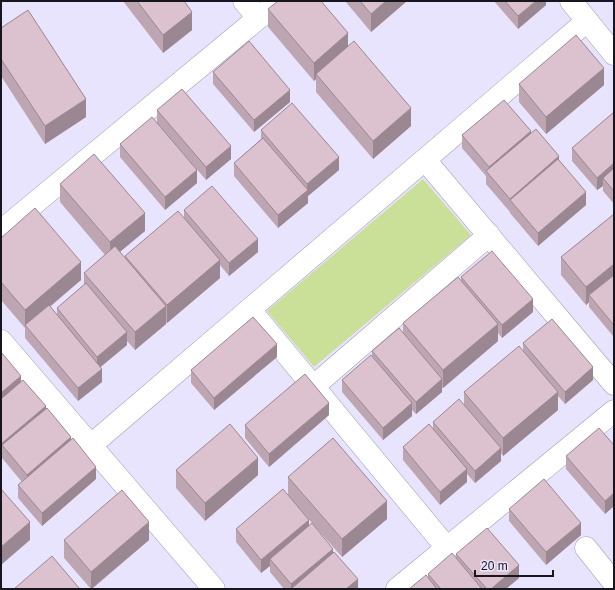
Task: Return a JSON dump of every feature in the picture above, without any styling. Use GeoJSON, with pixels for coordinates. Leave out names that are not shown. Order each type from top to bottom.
{"type":"FeatureCollection","features":[{"type":"Feature","properties":{"kind":"street"},"geometry":{"type":"LineString","coordinates":[[244,1],[258,18]]}},
{"type":"Feature","properties":{"kind":"street"},"geometry":{"type":"LineString","coordinates":[[1,231],[279,1]]}},
{"type":"Feature","properties":{"kind":"street"},"geometry":{"type":"LineString","coordinates":[[571,1],[614,54]]}},
{"type":"Feature","properties":{"kind":"street"},"geometry":{"type":"LineString","coordinates":[[90,446],[587,21]]}},
{"type":"Feature","properties":{"kind":"street"},"geometry":{"type":"LineString","coordinates":[[425,160],[614,384]]}},
{"type":"Feature","properties":{"kind":"street"},"geometry":{"type":"LineString","coordinates":[[314,386],[489,235]]}},
{"type":"Feature","properties":{"kind":"street"},"geometry":{"type":"LineString","coordinates":[[250,310],[447,548]]}},
{"type":"Feature","properties":{"kind":"street"},"geometry":{"type":"LineString","coordinates":[[1,341],[214,589]]}},
{"type":"Feature","properties":{"kind":"street"},"geometry":{"type":"LineString","coordinates":[[397,589],[614,411]]}},
{"type":"Feature","properties":{"kind":"street"},"geometry":{"type":"LineString","coordinates":[[586,548],[614,583]]}},
{"type":"Feature","properties":{"kind":"green space"},"geometry":{"type":"Polygon","coordinates":[[[423,179],[471,235],[314,367],[267,311],[423,179]]]}},
{"type":"Feature","properties":{"kind":"building"},"geometry":{"type":"Polygon","coordinates":[[[137,1],[184,1],[192,12],[163,35],[137,1]]]}},
{"type":"Feature","properties":{"kind":"building"},"geometry":{"type":"Polygon","coordinates":[[[278,1],[321,1],[348,33],[314,63],[268,9],[278,1]]]}},
{"type":"Feature","properties":{"kind":"building"},"geometry":{"type":"Polygon","coordinates":[[[360,1],[386,1],[371,14],[360,1]]]}},
{"type":"Feature","properties":{"kind":"building"},"geometry":{"type":"Polygon","coordinates":[[[505,1],[536,1],[518,16],[505,1]]]}},
{"type":"Feature","properties":{"kind":"building"},"geometry":{"type":"Polygon","coordinates":[[[28,10],[86,99],[45,126],[1,59],[1,28],[28,10]]]}},
{"type":"Feature","properties":{"kind":"building"},"geometry":{"type":"Polygon","coordinates":[[[576,35],[604,68],[546,117],[519,84],[576,35]]]}},
{"type":"Feature","properties":{"kind":"building"},"geometry":{"type":"Polygon","coordinates":[[[249,41],[290,90],[254,120],[213,72],[249,41]]]}},
{"type":"Feature","properties":{"kind":"building"},"geometry":{"type":"Polygon","coordinates":[[[354,41],[411,108],[373,141],[316,74],[354,41]]]}},
{"type":"Feature","properties":{"kind":"building"},"geometry":{"type":"Polygon","coordinates":[[[182,89],[231,146],[206,167],[157,110],[182,89]]]}},
{"type":"Feature","properties":{"kind":"building"},"geometry":{"type":"Polygon","coordinates":[[[504,100],[531,131],[489,167],[462,135],[504,100]]]}},
{"type":"Feature","properties":{"kind":"building"},"geometry":{"type":"Polygon","coordinates":[[[292,103],[339,157],[307,184],[261,130],[292,103]]]}},
{"type":"Feature","properties":{"kind":"building"},"geometry":{"type":"Polygon","coordinates":[[[614,112],[614,163],[597,178],[572,148],[614,112]]]}},
{"type":"Feature","properties":{"kind":"building"},"geometry":{"type":"Polygon","coordinates":[[[152,117],[197,170],[165,197],[120,144],[152,117]]]}},
{"type":"Feature","properties":{"kind":"building"},"geometry":{"type":"Polygon","coordinates":[[[536,129],[559,156],[510,199],[486,171],[536,129]]]}},
{"type":"Feature","properties":{"kind":"building"},"geometry":{"type":"Polygon","coordinates":[[[263,138],[308,190],[278,215],[234,163],[263,138]]]}},
{"type":"Feature","properties":{"kind":"building"},"geometry":{"type":"Polygon","coordinates":[[[94,154],[145,213],[110,242],[60,184],[94,154]]]}},
{"type":"Feature","properties":{"kind":"building"},"geometry":{"type":"Polygon","coordinates":[[[558,159],[586,192],[538,233],[510,200],[558,159]]]}},
{"type":"Feature","properties":{"kind":"building"},"geometry":{"type":"Polygon","coordinates":[[[614,168],[614,191],[603,178],[614,168]]]}},
{"type":"Feature","properties":{"kind":"building"},"geometry":{"type":"Polygon","coordinates":[[[212,186],[258,239],[229,263],[184,210],[212,186]]]}},
{"type":"Feature","properties":{"kind":"building"},"geometry":{"type":"Polygon","coordinates":[[[35,208],[81,262],[25,310],[1,282],[1,238],[35,208]]]}},
{"type":"Feature","properties":{"kind":"building"},"geometry":{"type":"Polygon","coordinates":[[[178,211],[220,260],[167,305],[125,256],[178,211]]]}},
{"type":"Feature","properties":{"kind":"building"},"geometry":{"type":"Polygon","coordinates":[[[614,214],[614,264],[586,287],[561,257],[614,214]]]}},
{"type":"Feature","properties":{"kind":"building"},"geometry":{"type":"Polygon","coordinates":[[[115,246],[166,306],[135,332],[84,273],[115,246]]]}},
{"type":"Feature","properties":{"kind":"building"},"geometry":{"type":"Polygon","coordinates":[[[492,251],[533,299],[502,325],[461,277],[492,251]]]}},
{"type":"Feature","properties":{"kind":"building"},"geometry":{"type":"Polygon","coordinates":[[[614,275],[614,321],[613,324],[589,295],[614,275]]]}},
{"type":"Feature","properties":{"kind":"building"},"geometry":{"type":"Polygon","coordinates":[[[458,277],[498,324],[443,370],[403,323],[458,277]]]}},
{"type":"Feature","properties":{"kind":"building"},"geometry":{"type":"Polygon","coordinates":[[[86,283],[127,332],[97,357],[57,308],[86,283]]]}},
{"type":"Feature","properties":{"kind":"building"},"geometry":{"type":"Polygon","coordinates":[[[49,305],[102,369],[78,388],[25,325],[49,305]]]}},
{"type":"Feature","properties":{"kind":"building"},"geometry":{"type":"Polygon","coordinates":[[[253,317],[277,344],[214,398],[191,370],[253,317]]]}},
{"type":"Feature","properties":{"kind":"building"},"geometry":{"type":"Polygon","coordinates":[[[552,319],[593,367],[565,392],[523,343],[552,319]]]}},
{"type":"Feature","properties":{"kind":"building"},"geometry":{"type":"Polygon","coordinates":[[[399,328],[442,379],[416,402],[372,351],[399,328]]]}},
{"type":"Feature","properties":{"kind":"building"},"geometry":{"type":"Polygon","coordinates":[[[519,346],[558,392],[503,438],[464,392],[519,346]]]}},
{"type":"Feature","properties":{"kind":"building"},"geometry":{"type":"Polygon","coordinates":[[[1,352],[21,376],[1,393],[1,352]]]}},
{"type":"Feature","properties":{"kind":"building"},"geometry":{"type":"Polygon","coordinates":[[[371,355],[412,403],[383,428],[342,380],[371,355]]]}},
{"type":"Feature","properties":{"kind":"building"},"geometry":{"type":"Polygon","coordinates":[[[305,374],[329,403],[269,454],[245,425],[305,374]]]}},
{"type":"Feature","properties":{"kind":"building"},"geometry":{"type":"Polygon","coordinates":[[[23,380],[46,406],[1,444],[1,399],[23,380]]]}},
{"type":"Feature","properties":{"kind":"building"},"geometry":{"type":"Polygon","coordinates":[[[459,399],[501,448],[475,471],[433,422],[459,399]]]}},
{"type":"Feature","properties":{"kind":"building"},"geometry":{"type":"Polygon","coordinates":[[[47,408],[71,437],[27,475],[2,445],[47,408]]]}},
{"type":"Feature","properties":{"kind":"building"},"geometry":{"type":"Polygon","coordinates":[[[230,424],[258,458],[205,503],[176,470],[230,424]]]}},
{"type":"Feature","properties":{"kind":"building"},"geometry":{"type":"Polygon","coordinates":[[[429,424],[467,469],[440,492],[403,447],[429,424]]]}},
{"type":"Feature","properties":{"kind":"building"},"geometry":{"type":"Polygon","coordinates":[[[599,428],[614,445],[614,493],[605,501],[566,456],[599,428]]]}},
{"type":"Feature","properties":{"kind":"building"},"geometry":{"type":"Polygon","coordinates":[[[73,438],[96,467],[42,513],[18,485],[73,438]]]}},
{"type":"Feature","properties":{"kind":"building"},"geometry":{"type":"Polygon","coordinates":[[[333,438],[387,501],[342,539],[288,477],[333,438]]]}},
{"type":"Feature","properties":{"kind":"building"},"geometry":{"type":"Polygon","coordinates":[[[544,479],[581,523],[546,552],[509,509],[544,479]]]}},
{"type":"Feature","properties":{"kind":"building"},"geometry":{"type":"Polygon","coordinates":[[[1,489],[30,522],[1,547],[1,489]]]}},
{"type":"Feature","properties":{"kind":"building"},"geometry":{"type":"Polygon","coordinates":[[[283,489],[309,520],[261,560],[236,529],[283,489]]]}},
{"type":"Feature","properties":{"kind":"building"},"geometry":{"type":"Polygon","coordinates":[[[122,490],[149,522],[91,572],[64,540],[122,490]]]}},
{"type":"Feature","properties":{"kind":"building"},"geometry":{"type":"Polygon","coordinates":[[[312,523],[333,549],[291,584],[270,559],[312,523]]]}},
{"type":"Feature","properties":{"kind":"building"},"geometry":{"type":"Polygon","coordinates":[[[487,528],[519,565],[491,589],[487,589],[456,554],[487,528]]]}},
{"type":"Feature","properties":{"kind":"building"},"geometry":{"type":"Polygon","coordinates":[[[334,552],[358,579],[346,589],[291,589],[334,552]]]}},
{"type":"Feature","properties":{"kind":"building"},"geometry":{"type":"Polygon","coordinates":[[[452,553],[482,589],[441,589],[428,574],[452,553]]]}},
{"type":"Feature","properties":{"kind":"building"},"geometry":{"type":"Polygon","coordinates":[[[52,556],[79,588],[78,589],[14,589],[52,556]]]}},
{"type":"Feature","properties":{"kind":"building"},"geometry":{"type":"Polygon","coordinates":[[[426,575],[437,589],[409,589],[426,575]]]}}]}
